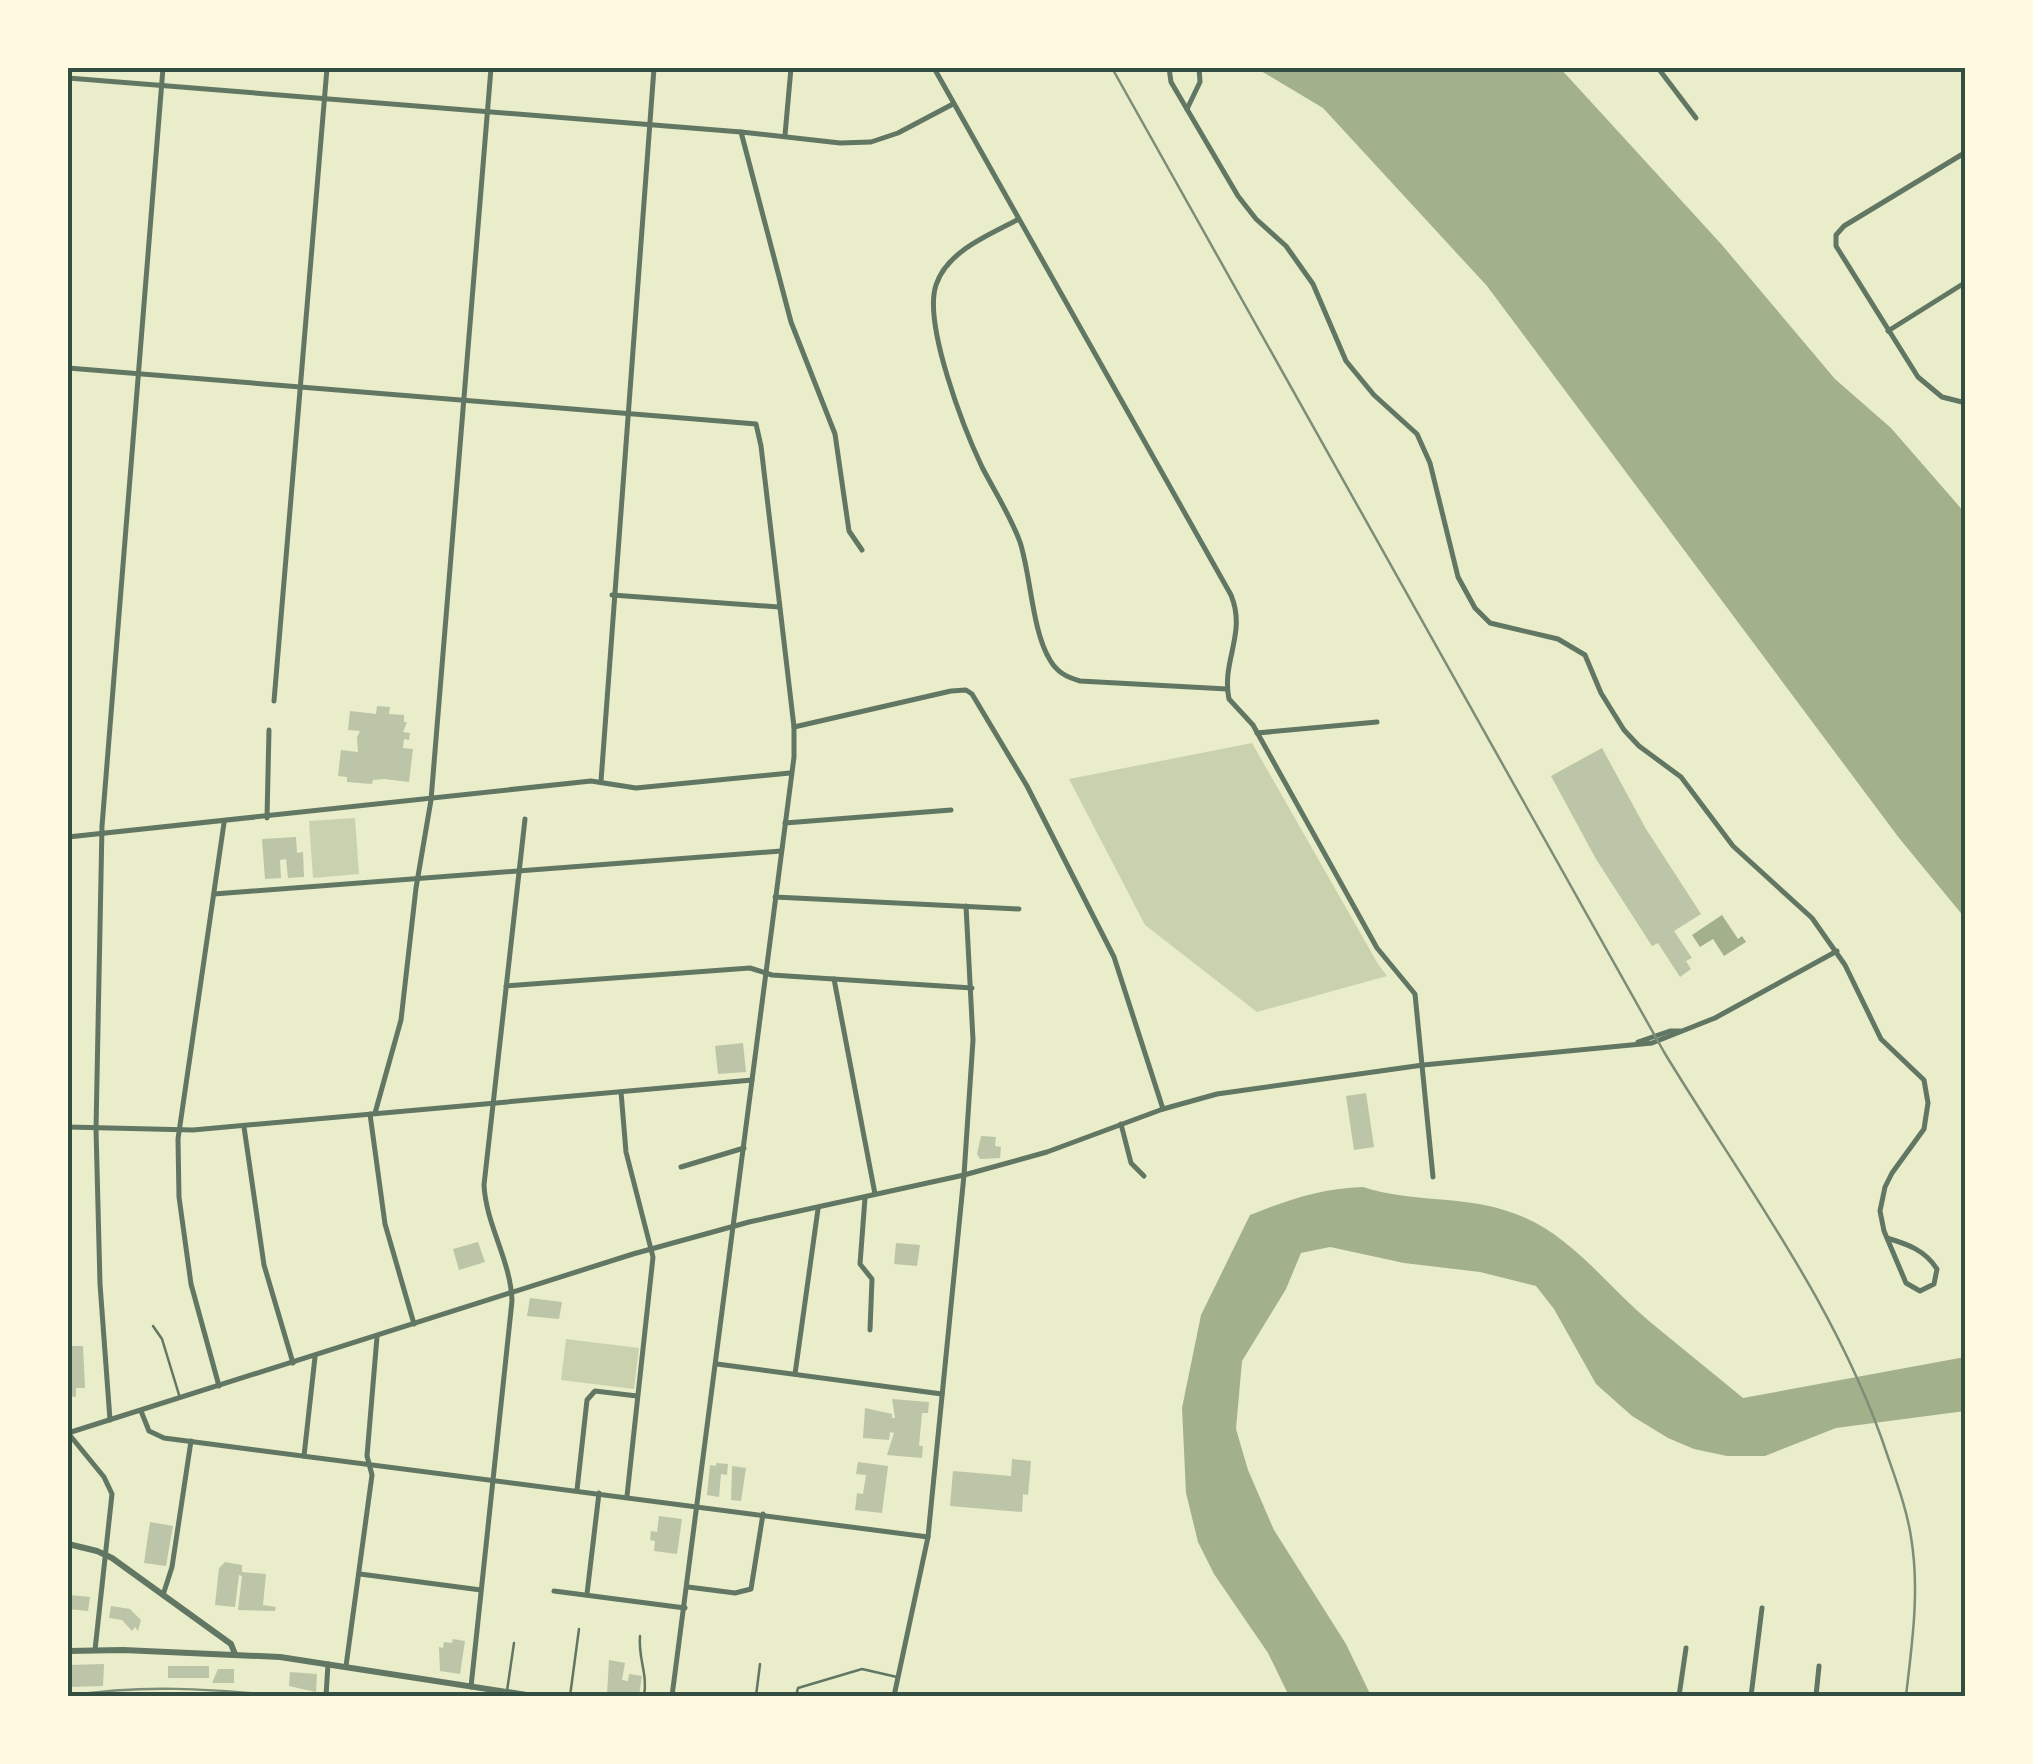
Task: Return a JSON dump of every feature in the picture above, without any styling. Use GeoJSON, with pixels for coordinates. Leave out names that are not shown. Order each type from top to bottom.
{"type":"FeatureCollection","features":[{"type":"Feature","properties":{"kind":"street"},"geometry":{"type":"LineString","coordinates":[[110,1420],[96,1128],[103,834],[163,68]]}},
{"type":"Feature","properties":{"kind":"street"},"geometry":{"type":"LineString","coordinates":[[274,701],[327,68]]}},
{"type":"Feature","properties":{"kind":"street"},"geometry":{"type":"LineString","coordinates":[[414,1324],[385,1224],[372,1114],[400,1020],[431,800],[491,68]]}},
{"type":"Feature","properties":{"kind":"street"},"geometry":{"type":"LineString","coordinates":[[601,782],[654,68]]}},
{"type":"Feature","properties":{"kind":"street"},"geometry":{"type":"LineString","coordinates":[[785,136],[791,68]]}},
{"type":"Feature","properties":{"kind":"street"},"geometry":{"type":"LineString","coordinates":[[934,68],[1231,595],[1238,627],[1227,689],[1232,703],[1258,734],[1377,948],[1414,991],[1433,1177]]}},
{"type":"Feature","properties":{"kind":"street"},"geometry":{"type":"LineString","coordinates":[[1170,68],[1169,77],[1238,196],[1306,274],[1346,361],[1374,395],[1417,434],[1430,464],[1458,577],[1475,608],[1500,627],[1558,638],[1578,649],[1631,738],[1682,778],[1733,846],[1796,900],[1837,952],[1890,1051],[1918,1071],[1928,1102],[1924,1129],[1892,1173],[1881,1201],[1880,1222],[1886,1238],[1910,1287],[1920,1291],[1934,1284],[1937,1268],[1930,1258],[1905,1243],[1886,1238]]}},
{"type":"Feature","properties":{"kind":"street"},"geometry":{"type":"LineString","coordinates":[[1186,109],[1200,82],[1199,68]]}},
{"type":"Feature","properties":{"kind":"street"},"geometry":{"type":"LineString","coordinates":[[1661,68],[1696,118]]}},
{"type":"Feature","properties":{"kind":"street"},"geometry":{"type":"LineString","coordinates":[[68,78],[840,143],[871,142],[898,133],[954,103]]}},
{"type":"Feature","properties":{"kind":"street"},"geometry":{"type":"LineString","coordinates":[[741,132],[791,322],[835,434],[849,531],[862,550]]}},
{"type":"Feature","properties":{"kind":"street"},"geometry":{"type":"LineString","coordinates":[[1966,152],[1844,226],[1836,235],[1836,246],[1928,388],[1942,397],[1966,403]]}},
{"type":"Feature","properties":{"kind":"street"},"geometry":{"type":"LineString","coordinates":[[1017,220],[949,262],[936,282],[934,316],[969,436],[1019,540],[1046,653],[1058,672],[1080,681],[1227,689]]}},
{"type":"Feature","properties":{"kind":"street"},"geometry":{"type":"LineString","coordinates":[[1888,330],[1966,282]]}},
{"type":"Feature","properties":{"kind":"street"},"geometry":{"type":"LineString","coordinates":[[68,368],[756,424],[794,727],[791,773],[672,1696]]}},
{"type":"Feature","properties":{"kind":"street"},"geometry":{"type":"LineString","coordinates":[[612,595],[779,607]]}},
{"type":"Feature","properties":{"kind":"street"},"geometry":{"type":"LineString","coordinates":[[794,727],[966,690],[988,718],[1027,786],[1119,967],[1163,1109]]}},
{"type":"Feature","properties":{"kind":"street"},"geometry":{"type":"LineString","coordinates":[[1258,734],[1377,722]]}},
{"type":"Feature","properties":{"kind":"street"},"geometry":{"type":"LineString","coordinates":[[267,818],[269,730]]}},
{"type":"Feature","properties":{"kind":"street"},"geometry":{"type":"LineString","coordinates":[[68,837],[601,782],[636,788],[791,773]]}},
{"type":"Feature","properties":{"kind":"street"},"geometry":{"type":"LineString","coordinates":[[785,822],[951,810]]}},
{"type":"Feature","properties":{"kind":"street"},"geometry":{"type":"LineString","coordinates":[[471,1687],[512,1291],[485,1196],[524,818]]}},
{"type":"Feature","properties":{"kind":"street"},"geometry":{"type":"LineString","coordinates":[[219,1386],[190,1284],[179,1197],[179,1131],[224,823]]}},
{"type":"Feature","properties":{"kind":"street"},"geometry":{"type":"LineString","coordinates":[[214,894],[782,851]]}},
{"type":"Feature","properties":{"kind":"street"},"geometry":{"type":"LineString","coordinates":[[776,897],[1019,908]]}},
{"type":"Feature","properties":{"kind":"street"},"geometry":{"type":"LineString","coordinates":[[894,1696],[928,1536],[964,1175],[973,1040],[966,906]]}},
{"type":"Feature","properties":{"kind":"street"},"geometry":{"type":"LineString","coordinates":[[96,1650],[112,1508],[110,1488],[68,1433],[652,1248],[964,1175],[1046,1152],[1163,1109],[1217,1094],[1423,1064],[1652,1043],[1684,1032],[1837,952]]}},
{"type":"Feature","properties":{"kind":"street"},"geometry":{"type":"LineString","coordinates":[[506,986],[750,968],[834,979],[972,988]]}},
{"type":"Feature","properties":{"kind":"street"},"geometry":{"type":"LineString","coordinates":[[834,979],[876,1194]]}},
{"type":"Feature","properties":{"kind":"street"},"geometry":{"type":"LineString","coordinates":[[68,1128],[179,1131],[752,1080]]}},
{"type":"Feature","properties":{"kind":"street"},"geometry":{"type":"LineString","coordinates":[[621,1092],[626,1152],[652,1248],[627,1496]]}},
{"type":"Feature","properties":{"kind":"street"},"geometry":{"type":"LineString","coordinates":[[1121,1124],[1131,1163],[1144,1176]]}},
{"type":"Feature","properties":{"kind":"street"},"geometry":{"type":"LineString","coordinates":[[244,1126],[264,1265],[293,1364]]}},
{"type":"Feature","properties":{"kind":"street"},"geometry":{"type":"LineString","coordinates":[[680,1166],[744,1148]]}},
{"type":"Feature","properties":{"kind":"street"},"geometry":{"type":"LineString","coordinates":[[865,1197],[860,1264],[872,1279],[870,1330]]}},
{"type":"Feature","properties":{"kind":"street"},"geometry":{"type":"LineString","coordinates":[[796,1374],[818,1207]]}},
{"type":"Feature","properties":{"kind":"street"},"geometry":{"type":"LineString","coordinates":[[346,1668],[372,1475],[367,1456],[377,1337]]}},
{"type":"Feature","properties":{"kind":"street"},"geometry":{"type":"LineString","coordinates":[[304,1456],[315,1357]]}},
{"type":"Feature","properties":{"kind":"street"},"geometry":{"type":"LineString","coordinates":[[716,1364],[942,1394]]}},
{"type":"Feature","properties":{"kind":"street"},"geometry":{"type":"LineString","coordinates":[[577,1490],[587,1400],[595,1391],[637,1396]]}},
{"type":"Feature","properties":{"kind":"street"},"geometry":{"type":"LineString","coordinates":[[142,1411],[153,1435],[192,1442],[928,1536]]}},
{"type":"Feature","properties":{"kind":"street"},"geometry":{"type":"LineString","coordinates":[[163,1594],[172,1567],[192,1442]]}},
{"type":"Feature","properties":{"kind":"street"},"geometry":{"type":"LineString","coordinates":[[587,1595],[600,1493]]}},
{"type":"Feature","properties":{"kind":"street"},"geometry":{"type":"LineString","coordinates":[[688,1587],[736,1593],[751,1589],[763,1514]]}},
{"type":"Feature","properties":{"kind":"street"},"geometry":{"type":"LineString","coordinates":[[68,1544],[106,1554],[231,1644],[236,1654]]}},
{"type":"Feature","properties":{"kind":"street"},"geometry":{"type":"LineString","coordinates":[[359,1574],[481,1590]]}},
{"type":"Feature","properties":{"kind":"street"},"geometry":{"type":"LineString","coordinates":[[554,1591],[684,1608]]}},
{"type":"Feature","properties":{"kind":"street"},"geometry":{"type":"LineString","coordinates":[[1751,1696],[1762,1608]]}},
{"type":"Feature","properties":{"kind":"street"},"geometry":{"type":"LineString","coordinates":[[1679,1696],[1686,1648]]}},
{"type":"Feature","properties":{"kind":"street"},"geometry":{"type":"LineString","coordinates":[[68,1651],[236,1654],[533,1696]]}},
{"type":"Feature","properties":{"kind":"street"},"geometry":{"type":"LineString","coordinates":[[326,1696],[328,1664]]}},
{"type":"Feature","properties":{"kind":"street"},"geometry":{"type":"LineString","coordinates":[[1816,1696],[1820,1666]]}},
{"type":"Feature","properties":{"kind":"lane"},"geometry":{"type":"LineString","coordinates":[[153,1326],[162,1339],[181,1399]]}},
{"type":"Feature","properties":{"kind":"lane"},"geometry":{"type":"LineString","coordinates":[[570,1696],[579,1629]]}},
{"type":"Feature","properties":{"kind":"lane"},"geometry":{"type":"LineString","coordinates":[[640,1636],[638,1656],[648,1674],[644,1696]]}},
{"type":"Feature","properties":{"kind":"lane"},"geometry":{"type":"LineString","coordinates":[[507,1692],[514,1643]]}},
{"type":"Feature","properties":{"kind":"lane"},"geometry":{"type":"LineString","coordinates":[[756,1696],[760,1664]]}},
{"type":"Feature","properties":{"kind":"lane"},"geometry":{"type":"LineString","coordinates":[[796,1696],[798,1688],[862,1669],[898,1678]]}},
{"type":"Feature","properties":{"kind":"shaded area"},"geometry":{"type":"Polygon","coordinates":[[[1256,68],[1560,68],[1722,245],[1835,379],[1891,428],[1965,513],[1965,918],[1899,838],[1487,286],[1323,108],[1256,68]]]}},
{"type":"Feature","properties":{"kind":"shaded area"},"geometry":{"type":"Polygon","coordinates":[[[1252,743],[1387,976],[1257,1012],[1145,925],[1069,779],[1252,743]]]}},
{"type":"Feature","properties":{"kind":"shaded area"},"geometry":{"type":"Polygon","coordinates":[[[355,818],[359,874],[313,878],[309,821],[355,818]]]}},
{"type":"Feature","properties":{"kind":"shaded area"},"geometry":{"type":"Polygon","coordinates":[[[1722,915],[1738,939],[1742,936],[1746,942],[1724,956],[1713,939],[1700,947],[1692,935],[1722,915]]]}},
{"type":"Feature","properties":{"kind":"shaded area"},"geometry":{"type":"Polygon","coordinates":[[[1363,1187],[1495,1207],[1533,1222],[1569,1246],[1649,1321],[1743,1398],[1965,1357],[1965,1411],[1836,1428],[1765,1456],[1727,1456],[1694,1449],[1632,1416],[1596,1384],[1554,1309],[1536,1286],[1480,1272],[1404,1263],[1330,1247],[1301,1253],[1286,1289],[1242,1361],[1236,1429],[1248,1470],[1274,1530],[1346,1644],[1371,1696],[1289,1696],[1268,1653],[1214,1574],[1198,1542],[1186,1493],[1182,1408],[1201,1315],[1250,1215],[1305,1196],[1363,1187]]]}},
{"type":"Feature","properties":{"kind":"shaded area"},"geometry":{"type":"Polygon","coordinates":[[[566,1339],[639,1348],[634,1389],[561,1380],[566,1339]]]}},
{"type":"Feature","properties":{"kind":"building"},"geometry":{"type":"Polygon","coordinates":[[[377,706],[390,707],[389,714],[404,715],[407,722],[403,732],[410,733],[409,740],[404,739],[403,748],[413,749],[409,782],[347,782],[347,777],[338,776],[341,750],[358,752],[360,731],[348,730],[350,711],[376,714],[377,706]]]}},
{"type":"Feature","properties":{"kind":"building"},"geometry":{"type":"Polygon","coordinates":[[[1602,748],[1646,829],[1701,914],[1674,931],[1692,958],[1686,961],[1691,969],[1680,977],[1658,943],[1652,946],[1596,859],[1551,776],[1602,748]]]}},
{"type":"Feature","properties":{"kind":"building"},"geometry":{"type":"Polygon","coordinates":[[[296,837],[297,853],[303,852],[304,877],[288,878],[286,859],[280,860],[281,878],[265,879],[262,839],[296,837]]]}},
{"type":"Feature","properties":{"kind":"building"},"geometry":{"type":"Polygon","coordinates":[[[743,1043],[746,1072],[718,1074],[715,1046],[743,1043]]]}},
{"type":"Feature","properties":{"kind":"building"},"geometry":{"type":"Polygon","coordinates":[[[1366,1093],[1374,1147],[1354,1150],[1346,1096],[1366,1093]]]}},
{"type":"Feature","properties":{"kind":"building"},"geometry":{"type":"Polygon","coordinates":[[[981,1136],[996,1137],[995,1146],[1001,1147],[1000,1158],[980,1159],[977,1154],[981,1136]]]}},
{"type":"Feature","properties":{"kind":"building"},"geometry":{"type":"Polygon","coordinates":[[[478,1242],[485,1262],[459,1270],[453,1249],[478,1242]]]}},
{"type":"Feature","properties":{"kind":"building"},"geometry":{"type":"Polygon","coordinates":[[[896,1243],[920,1245],[917,1266],[894,1264],[896,1243]]]}},
{"type":"Feature","properties":{"kind":"building"},"geometry":{"type":"Polygon","coordinates":[[[530,1298],[562,1302],[559,1319],[527,1316],[530,1298]]]}},
{"type":"Feature","properties":{"kind":"building"},"geometry":{"type":"Polygon","coordinates":[[[69,1346],[83,1346],[85,1388],[76,1388],[76,1397],[68,1396],[69,1346]]]}},
{"type":"Feature","properties":{"kind":"building"},"geometry":{"type":"Polygon","coordinates":[[[892,1399],[929,1402],[928,1413],[922,1413],[922,1458],[887,1455],[894,1433],[890,1432],[889,1440],[863,1438],[865,1408],[895,1418],[892,1399]]]}},
{"type":"Feature","properties":{"kind":"building"},"geometry":{"type":"Polygon","coordinates":[[[1012,1459],[1031,1461],[1022,1512],[950,1506],[953,1471],[1011,1476],[1012,1459]]]}},
{"type":"Feature","properties":{"kind":"building"},"geometry":{"type":"Polygon","coordinates":[[[858,1462],[888,1466],[882,1513],[855,1510],[857,1493],[863,1494],[866,1475],[856,1474],[858,1462]]]}},
{"type":"Feature","properties":{"kind":"building"},"geometry":{"type":"Polygon","coordinates":[[[728,1464],[727,1475],[721,1474],[719,1497],[707,1495],[710,1465],[728,1464]]]}},
{"type":"Feature","properties":{"kind":"building"},"geometry":{"type":"Polygon","coordinates":[[[732,1466],[746,1468],[741,1501],[731,1500],[732,1466]]]}},
{"type":"Feature","properties":{"kind":"building"},"geometry":{"type":"Polygon","coordinates":[[[659,1516],[682,1519],[677,1554],[654,1551],[651,1531],[657,1532],[659,1516]]]}},
{"type":"Feature","properties":{"kind":"building"},"geometry":{"type":"Polygon","coordinates":[[[150,1522],[173,1526],[166,1566],[144,1563],[150,1522]]]}},
{"type":"Feature","properties":{"kind":"building"},"geometry":{"type":"Polygon","coordinates":[[[225,1562],[242,1565],[242,1572],[266,1574],[263,1605],[276,1607],[275,1611],[238,1610],[242,1576],[239,1575],[235,1607],[215,1605],[219,1568],[225,1562]]]}},
{"type":"Feature","properties":{"kind":"building"},"geometry":{"type":"Polygon","coordinates":[[[70,1595],[90,1597],[88,1611],[69,1609],[70,1595]]]}},
{"type":"Feature","properties":{"kind":"building"},"geometry":{"type":"Polygon","coordinates":[[[111,1606],[130,1609],[141,1620],[138,1631],[135,1627],[132,1631],[122,1620],[109,1618],[111,1606]]]}},
{"type":"Feature","properties":{"kind":"building"},"geometry":{"type":"Polygon","coordinates":[[[453,1639],[465,1641],[460,1674],[440,1671],[439,1647],[453,1639]]]}},
{"type":"Feature","properties":{"kind":"building"},"geometry":{"type":"Polygon","coordinates":[[[609,1660],[625,1663],[622,1680],[628,1681],[629,1674],[642,1676],[639,1696],[607,1695],[609,1660]]]}},
{"type":"Feature","properties":{"kind":"building"},"geometry":{"type":"Polygon","coordinates":[[[104,1664],[103,1686],[68,1687],[68,1665],[104,1664]]]}},
{"type":"Feature","properties":{"kind":"building"},"geometry":{"type":"Polygon","coordinates":[[[168,1666],[209,1666],[209,1678],[168,1678],[168,1666]]]}},
{"type":"Feature","properties":{"kind":"building"},"geometry":{"type":"Polygon","coordinates":[[[218,1669],[234,1669],[234,1683],[212,1683],[218,1669]]]}},
{"type":"Feature","properties":{"kind":"building"},"geometry":{"type":"Polygon","coordinates":[[[290,1672],[317,1674],[316,1692],[289,1686],[290,1672]]]}},
{"type":"Feature","properties":{"kind":"railway"},"geometry":{"type":"LineString","coordinates":[[1112,68],[1664,1052],[1788,1248],[1844,1349],[1868,1402],[1909,1527],[1915,1597],[1906,1696]]}},
{"type":"Feature","properties":{"kind":"railway"},"geometry":{"type":"LineString","coordinates":[[70,1696],[176,1689],[283,1696]]}}]}
